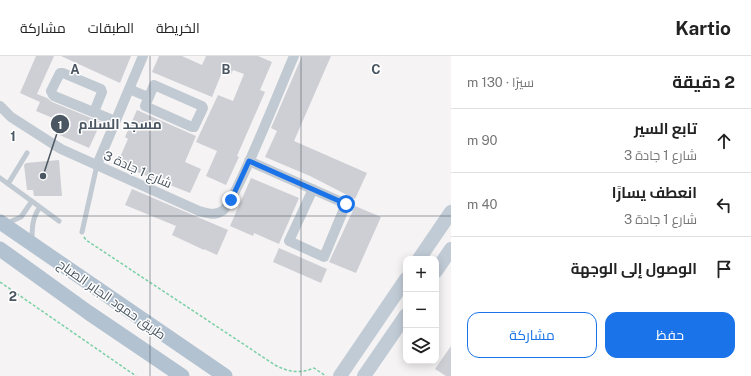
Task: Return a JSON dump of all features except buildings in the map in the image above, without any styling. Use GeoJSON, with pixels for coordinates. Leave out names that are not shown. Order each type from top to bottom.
{"type":"FeatureCollection","features":[{"type":"Feature","properties":{"kind":"main road"},"geometry":{"type":"LineString","coordinates":[[421,256],[451,212]]}},
{"type":"Feature","properties":{"kind":"main road","name":"طريق حمود الجابر الصباح"},"geometry":{"type":"LineString","coordinates":[[2,223],[225,376]]}},
{"type":"Feature","properties":{"kind":"main road","name":"طريق حمود الجابر الصباح"},"geometry":{"type":"LineString","coordinates":[[0,249],[89,313],[182,376]]}},
{"type":"Feature","properties":{"kind":"main road"},"geometry":{"type":"LineString","coordinates":[[439,267],[451,249]]}},
{"type":"Feature","properties":{"kind":"main road"},"geometry":{"type":"LineString","coordinates":[[340,376],[403,283]]}},
{"type":"Feature","properties":{"kind":"main road"},"geometry":{"type":"LineString","coordinates":[[390,302],[392,310],[403,315]]}},
{"type":"Feature","properties":{"kind":"main road"},"geometry":{"type":"LineString","coordinates":[[364,376],[403,319]]}},
{"type":"Feature","properties":{"kind":"street"},"geometry":{"type":"LineString","coordinates":[[97,165],[143,56]]}},
{"type":"Feature","properties":{"kind":"street","name":"شارع 1 جادة 3"},"geometry":{"type":"LineString","coordinates":[[0,106],[11,117],[61,149],[199,210],[213,214],[223,211],[231,200],[294,56]]}},
{"type":"Feature","properties":{"kind":"street"},"geometry":{"type":"LineString","coordinates":[[94,112],[102,92],[101,89],[60,73],[52,91],[53,95],[94,112],[116,121]]}},
{"type":"Feature","properties":{"kind":"street"},"geometry":{"type":"LineString","coordinates":[[154,85],[201,105],[203,108],[195,126],[192,127],[145,106],[148,97],[154,85]]}},
{"type":"Feature","properties":{"kind":"street"},"geometry":{"type":"LineString","coordinates":[[129,89],[148,97]]}},
{"type":"Feature","properties":{"kind":"street"},"geometry":{"type":"LineString","coordinates":[[249,161],[313,189],[346,204],[324,257],[289,241],[313,189]]}},
{"type":"Feature","properties":{"kind":"lane"},"geometry":{"type":"LineString","coordinates":[[8,184],[27,153]]}},
{"type":"Feature","properties":{"kind":"lane"},"geometry":{"type":"LineString","coordinates":[[82,232],[97,165]]}},
{"type":"Feature","properties":{"kind":"lane"},"geometry":{"type":"LineString","coordinates":[[0,178],[59,221]]}},
{"type":"Feature","properties":{"kind":"lane"},"geometry":{"type":"LineString","coordinates":[[2,223],[14,221],[20,217],[32,201]]}},
{"type":"Feature","properties":{"kind":"lane"},"geometry":{"type":"LineString","coordinates":[[32,244],[32,222],[40,207]]}},
{"type":"Feature","properties":{"kind":"path"},"geometry":{"type":"LineString","coordinates":[[82,232],[86,240],[275,365],[285,370],[305,372],[314,368],[326,376]]}},
{"type":"Feature","properties":{"kind":"path"},"geometry":{"type":"LineString","coordinates":[[0,282],[136,376]]}},
{"type":"Feature","properties":{"kind":"place","name":"مسجد السلام"},"geometry":{"type":"Point","coordinates":[43,176]}},
{"type":"Feature","properties":{"kind":"route"},"geometry":{"type":"LineString","coordinates":[[231,200],[249,161],[346,204]]}}]}
